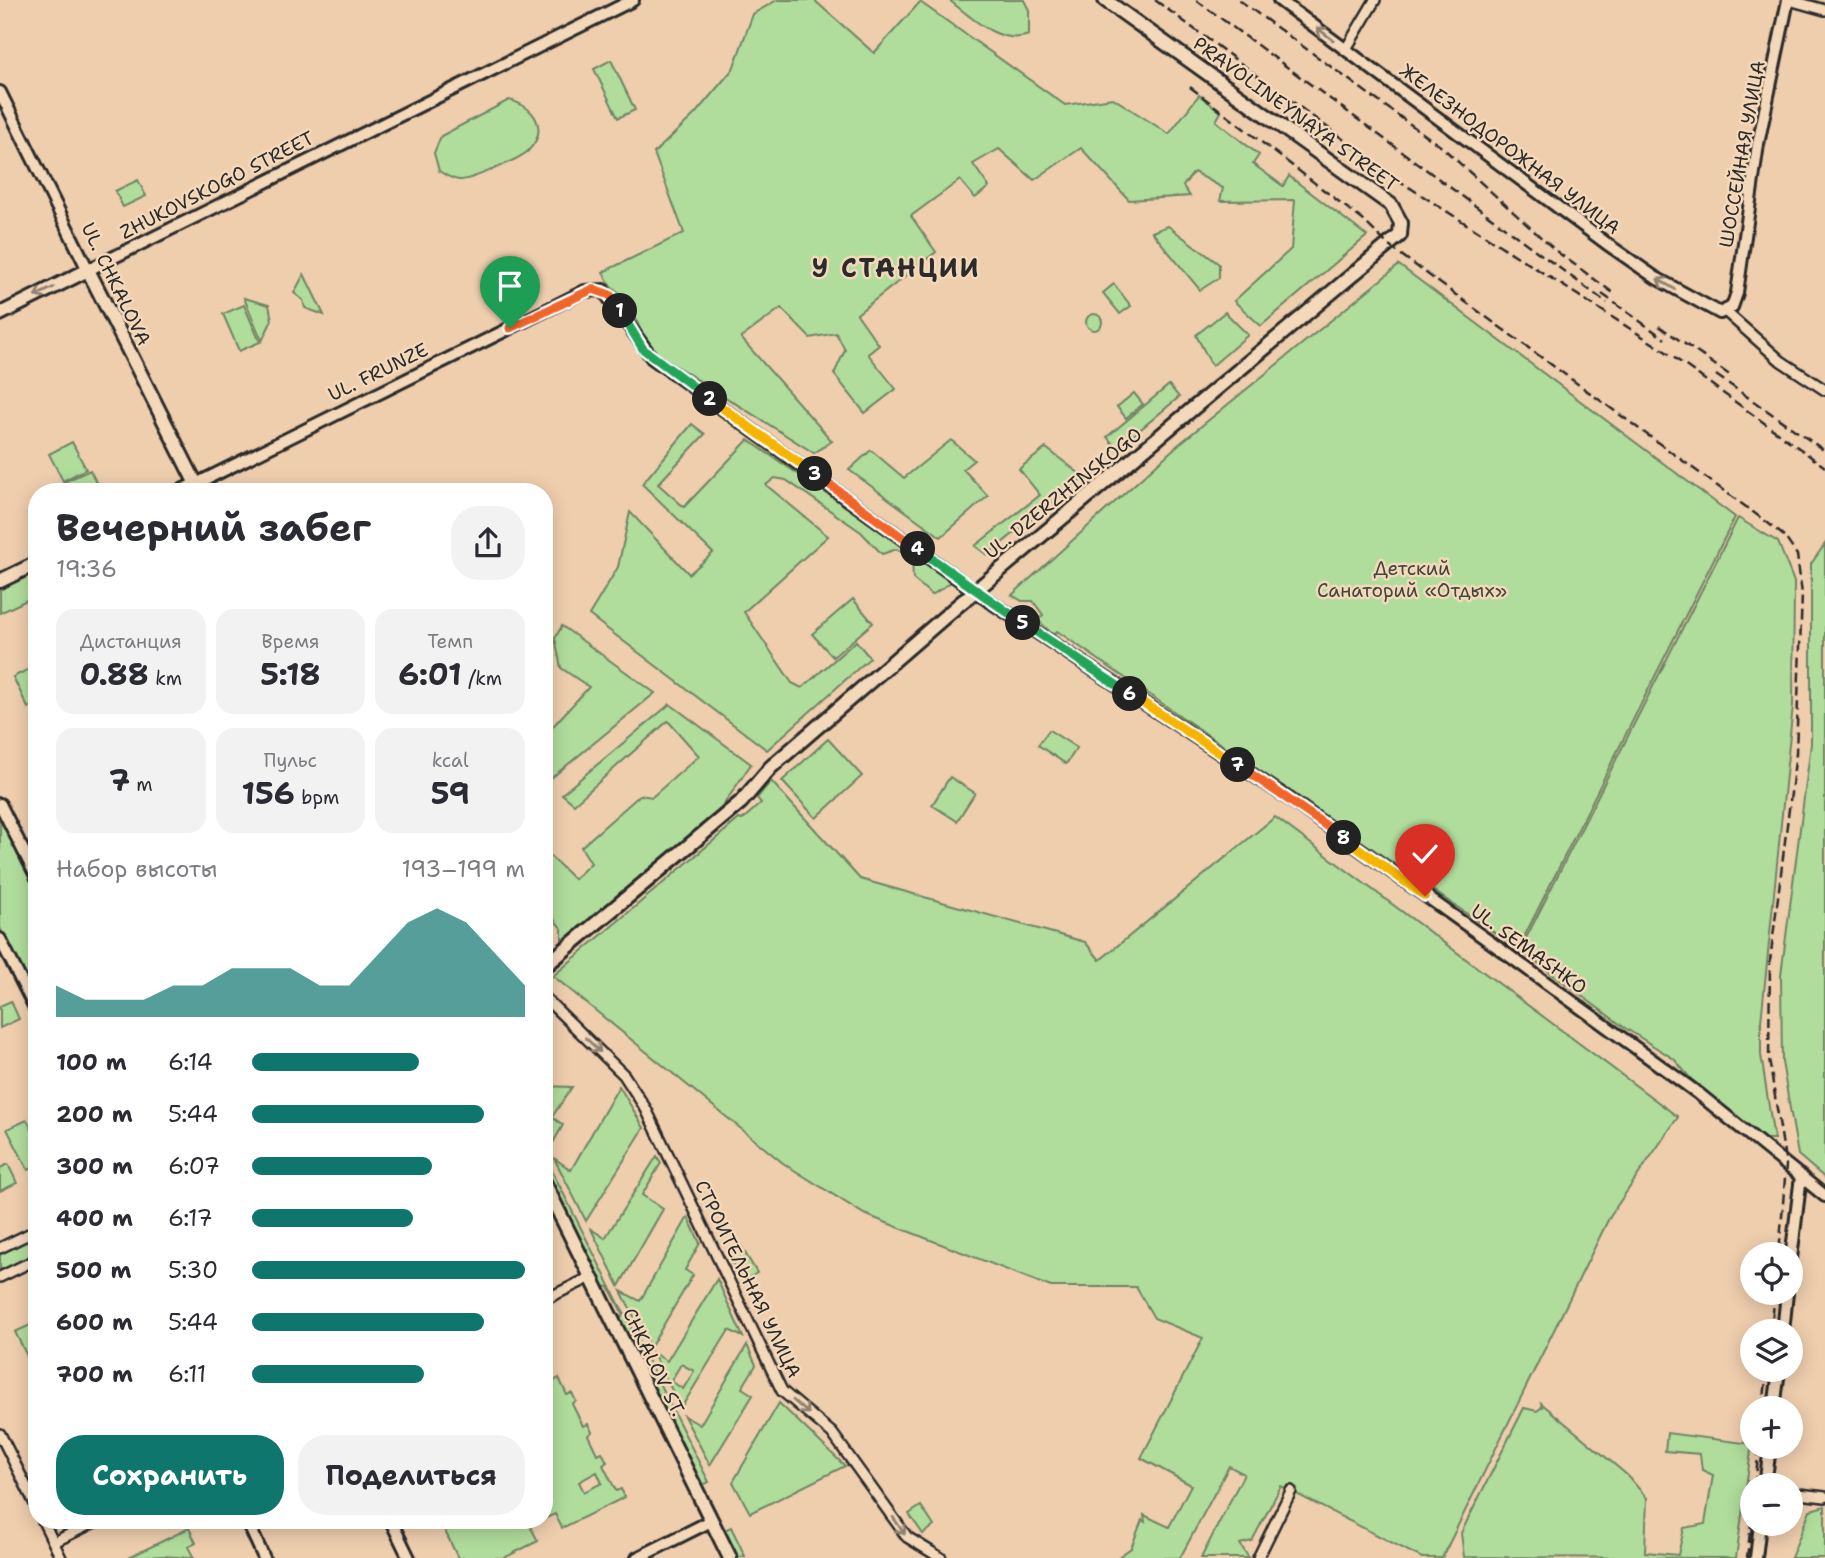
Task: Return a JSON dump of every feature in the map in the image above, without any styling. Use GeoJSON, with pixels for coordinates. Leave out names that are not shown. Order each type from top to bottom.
{"type":"FeatureCollection","features":[{"type":"Feature","properties":{"kind":"main road","name":"PRAVOLINEYNAYA STREET"},"geometry":{"type":"LineString","coordinates":[[1105,0],[1397,211]]}},
{"type":"Feature","properties":{"kind":"main road","name":"UL. DZERZHINSKOGO"},"geometry":{"type":"LineString","coordinates":[[553,959],[741,802],[771,766],[975,590],[1389,246],[1401,232],[1397,211]]}},
{"type":"Feature","properties":{"kind":"main road","name":"ZHUKOVSKOGO STREET"},"geometry":{"type":"LineString","coordinates":[[0,314],[88,270]]}},
{"type":"Feature","properties":{"kind":"main road","name":"UL. CHKALOVA"},"geometry":{"type":"LineString","coordinates":[[88,270],[195,483]]}},
{"type":"Feature","properties":{"kind":"main road"},"geometry":{"type":"LineString","coordinates":[[0,581],[28,567]]}},
{"type":"Feature","properties":{"kind":"main road","name":"CHKALOV ST."},"geometry":{"type":"LineString","coordinates":[[553,1200],[730,1558]]}},
{"type":"Feature","properties":{"kind":"street","name":"ZHUKOVSKOGO STREET"},"geometry":{"type":"LineString","coordinates":[[88,270],[633,0]]}},
{"type":"Feature","properties":{"kind":"street","name":"ЖЕЛЕЗНОДОРОЖНАЯ УЛИЦА"},"geometry":{"type":"LineString","coordinates":[[1279,0],[1656,278],[1714,312],[1726,312]]}},
{"type":"Feature","properties":{"kind":"street"},"geometry":{"type":"LineString","coordinates":[[1346,50],[1375,0]]}},
{"type":"Feature","properties":{"kind":"street"},"geometry":{"type":"LineString","coordinates":[[1788,0],[1825,10]]}},
{"type":"Feature","properties":{"kind":"street","name":"ШОССЕЙНАЯ УЛИЦА"},"geometry":{"type":"LineString","coordinates":[[1726,312],[1732,307],[1737,293],[1758,144],[1788,0]]}},
{"type":"Feature","properties":{"kind":"street","name":"UL. CHKALOVA"},"geometry":{"type":"LineString","coordinates":[[0,92],[88,270]]}},
{"type":"Feature","properties":{"kind":"street","name":"UL. SEMASHKO"},"geometry":{"type":"LineString","coordinates":[[593,289],[610,295],[643,349],[652,358],[975,590],[1291,800],[1699,1094],[1825,1196]]}},
{"type":"Feature","properties":{"kind":"street","name":"UL. FRUNZE"},"geometry":{"type":"LineString","coordinates":[[208,483],[593,289]]}},
{"type":"Feature","properties":{"kind":"street"},"geometry":{"type":"LineString","coordinates":[[1726,312],[1782,361],[1825,390]]}},
{"type":"Feature","properties":{"kind":"street"},"geometry":{"type":"LineString","coordinates":[[0,804],[28,860]]}},
{"type":"Feature","properties":{"kind":"street"},"geometry":{"type":"LineString","coordinates":[[0,939],[28,994]]}},
{"type":"Feature","properties":{"kind":"street","name":"СТРОИТЕЛЬНАЯ УЛИЦА"},"geometry":{"type":"LineString","coordinates":[[553,1006],[624,1075],[646,1109],[782,1391],[832,1433],[907,1537],[941,1558]]}},
{"type":"Feature","properties":{"kind":"street"},"geometry":{"type":"LineString","coordinates":[[1793,1242],[1801,1176]]}},
{"type":"Feature","properties":{"kind":"street"},"geometry":{"type":"LineString","coordinates":[[0,1248],[28,1234]]}},
{"type":"Feature","properties":{"kind":"street"},"geometry":{"type":"LineString","coordinates":[[0,1277],[28,1263]]}},
{"type":"Feature","properties":{"kind":"street"},"geometry":{"type":"LineString","coordinates":[[553,1296],[591,1277]]}},
{"type":"Feature","properties":{"kind":"street"},"geometry":{"type":"LineString","coordinates":[[0,1434],[28,1490]]}},
{"type":"Feature","properties":{"kind":"street"},"geometry":{"type":"LineString","coordinates":[[1258,1558],[1292,1491]]}},
{"type":"Feature","properties":{"kind":"street"},"geometry":{"type":"LineString","coordinates":[[1803,1494],[1825,1497]]}},
{"type":"Feature","properties":{"kind":"street"},"geometry":{"type":"LineString","coordinates":[[637,1558],[711,1521]]}},
{"type":"Feature","properties":{"kind":"street"},"geometry":{"type":"LineString","coordinates":[[47,1529],[61,1558]]}},
{"type":"Feature","properties":{"kind":"street"},"geometry":{"type":"LineString","coordinates":[[54,1542],[81,1529]]}},
{"type":"Feature","properties":{"kind":"street"},"geometry":{"type":"LineString","coordinates":[[251,1529],[264,1558]]}},
{"type":"Feature","properties":{"kind":"street"},"geometry":{"type":"LineString","coordinates":[[395,1529],[410,1558]]}},
{"type":"Feature","properties":{"kind":"street"},"geometry":{"type":"LineString","coordinates":[[1756,1558],[1759,1536]]}},
{"type":"Feature","properties":{"kind":"green space"},"geometry":{"type":"Polygon","coordinates":[[[777,0],[814,0],[874,53],[920,2],[1065,105],[1113,98],[1169,134],[1199,95],[1221,112],[1216,121],[1259,155],[1253,164],[1283,186],[1289,176],[1367,236],[1261,326],[1234,301],[1291,249],[1295,200],[1220,201],[1223,188],[1194,172],[1183,186],[1190,196],[1129,200],[1081,148],[1034,180],[999,149],[973,164],[989,187],[975,198],[960,180],[911,216],[936,252],[857,314],[879,345],[868,354],[896,389],[865,413],[834,374],[845,350],[836,333],[810,338],[781,308],[741,338],[832,441],[814,453],[649,349],[626,297],[611,287],[603,272],[684,233],[654,153],[695,114],[733,69],[753,14],[777,0]]]}},
{"type":"Feature","properties":{"kind":"green space"},"geometry":{"type":"Polygon","coordinates":[[[949,0],[1024,0],[1029,10],[1029,35],[1007,37],[996,33],[949,0]]]}},
{"type":"Feature","properties":{"kind":"green space"},"geometry":{"type":"Polygon","coordinates":[[[611,60],[635,110],[618,118],[594,69],[611,60]]]}},
{"type":"Feature","properties":{"kind":"green space"},"geometry":{"type":"Polygon","coordinates":[[[509,100],[526,107],[536,120],[538,135],[528,151],[505,164],[465,179],[453,179],[439,171],[434,153],[441,136],[509,100]]]}},
{"type":"Feature","properties":{"kind":"green space"},"geometry":{"type":"Polygon","coordinates":[[[138,180],[146,196],[123,207],[115,191],[138,180]]]}},
{"type":"Feature","properties":{"kind":"green space"},"geometry":{"type":"Polygon","coordinates":[[[1168,226],[1219,264],[1219,278],[1200,290],[1152,232],[1168,226]]]}},
{"type":"Feature","properties":{"kind":"green space","name":"Детский Санаторий «Отдых»"},"geometry":{"type":"Polygon","coordinates":[[[1399,265],[1735,517],[1518,949],[1057,631],[1053,635],[1038,620],[1043,615],[1033,601],[1022,601],[1012,595],[1178,445],[1399,265]]]}},
{"type":"Feature","properties":{"kind":"green space"},"geometry":{"type":"Polygon","coordinates":[[[304,274],[324,315],[305,308],[303,300],[294,293],[304,274]]]}},
{"type":"Feature","properties":{"kind":"green space"},"geometry":{"type":"Polygon","coordinates":[[[1114,284],[1131,306],[1120,314],[1103,293],[1114,284]]]}},
{"type":"Feature","properties":{"kind":"green space"},"geometry":{"type":"Polygon","coordinates":[[[244,298],[269,305],[272,320],[262,341],[244,298]]]}},
{"type":"Feature","properties":{"kind":"green space"},"geometry":{"type":"Polygon","coordinates":[[[244,305],[260,342],[239,351],[223,314],[244,305]]]}},
{"type":"Feature","properties":{"kind":"green space"},"geometry":{"type":"Polygon","coordinates":[[[1225,312],[1248,335],[1212,366],[1196,335],[1225,312]]]}},
{"type":"Feature","properties":{"kind":"green space"},"geometry":{"type":"Polygon","coordinates":[[[1091,314],[1097,314],[1102,322],[1100,328],[1091,330],[1086,325],[1086,319],[1091,314]]]}},
{"type":"Feature","properties":{"kind":"green space"},"geometry":{"type":"Polygon","coordinates":[[[1169,385],[1179,397],[1117,449],[1107,437],[1169,385]]]}},
{"type":"Feature","properties":{"kind":"green space"},"geometry":{"type":"Polygon","coordinates":[[[1134,393],[1143,404],[1126,418],[1117,407],[1134,393]]]}},
{"type":"Feature","properties":{"kind":"green space"},"geometry":{"type":"Polygon","coordinates":[[[692,424],[705,434],[658,484],[684,507],[748,440],[954,580],[932,595],[913,579],[912,559],[897,549],[882,554],[861,532],[786,480],[775,478],[766,485],[828,536],[744,612],[792,683],[802,688],[856,641],[870,658],[767,750],[589,615],[618,567],[630,512],[689,574],[713,553],[642,484],[692,424]]]}},
{"type":"Feature","properties":{"kind":"green space"},"geometry":{"type":"Polygon","coordinates":[[[951,440],[974,460],[963,469],[988,496],[941,537],[849,470],[871,450],[904,478],[951,440]]]}},
{"type":"Feature","properties":{"kind":"green space"},"geometry":{"type":"Polygon","coordinates":[[[72,442],[86,469],[63,481],[49,454],[72,442]]]}},
{"type":"Feature","properties":{"kind":"green space"},"geometry":{"type":"Polygon","coordinates":[[[1046,448],[1084,477],[987,555],[975,546],[1040,495],[1019,469],[1046,448]]]}},
{"type":"Feature","properties":{"kind":"green space"},"geometry":{"type":"Polygon","coordinates":[[[90,470],[96,483],[64,483],[90,470]]]}},
{"type":"Feature","properties":{"kind":"green space"},"geometry":{"type":"Polygon","coordinates":[[[1738,518],[1778,542],[1794,582],[1793,705],[1761,1022],[1761,1055],[1774,1139],[1762,1139],[1691,1079],[1674,1059],[1625,1028],[1520,950],[1738,518]]]}},
{"type":"Feature","properties":{"kind":"green space"},"geometry":{"type":"Polygon","coordinates":[[[1825,544],[1825,1178],[1798,1155],[1782,1062],[1781,975],[1811,744],[1811,564],[1825,544]]]}},
{"type":"Feature","properties":{"kind":"green space"},"geometry":{"type":"Polygon","coordinates":[[[28,572],[28,599],[0,613],[0,586],[28,572]]]}},
{"type":"Feature","properties":{"kind":"green space"},"geometry":{"type":"Polygon","coordinates":[[[853,599],[873,623],[833,657],[812,634],[853,599]]]}},
{"type":"Feature","properties":{"kind":"green space"},"geometry":{"type":"Polygon","coordinates":[[[562,626],[655,693],[553,777],[553,726],[589,687],[561,668],[555,638],[562,626]]]}},
{"type":"Feature","properties":{"kind":"green space"},"geometry":{"type":"Polygon","coordinates":[[[28,670],[28,708],[13,677],[28,670]]]}},
{"type":"Feature","properties":{"kind":"green space"},"geometry":{"type":"Polygon","coordinates":[[[670,704],[751,764],[718,813],[562,947],[562,929],[553,918],[553,859],[574,879],[591,863],[581,847],[640,795],[652,797],[699,756],[668,721],[574,804],[562,794],[670,704]]]}},
{"type":"Feature","properties":{"kind":"green space"},"geometry":{"type":"Polygon","coordinates":[[[1049,730],[1077,748],[1066,764],[1038,745],[1049,730]]]}},
{"type":"Feature","properties":{"kind":"green space"},"geometry":{"type":"Polygon","coordinates":[[[828,739],[862,776],[816,818],[782,781],[828,739]]]}},
{"type":"Feature","properties":{"kind":"green space"},"geometry":{"type":"Polygon","coordinates":[[[950,777],[975,793],[957,821],[932,805],[950,777]]]}},
{"type":"Feature","properties":{"kind":"green space"},"geometry":{"type":"Polygon","coordinates":[[[771,781],[860,879],[1085,942],[1100,960],[1275,817],[1678,1117],[1610,1216],[1442,1558],[1422,1558],[1281,1486],[1252,1541],[1240,1544],[1249,1558],[1201,1558],[1244,1474],[1229,1466],[1180,1558],[1117,1558],[1131,1548],[1142,1520],[1145,1522],[1144,1515],[1169,1527],[1191,1485],[1141,1458],[1203,1338],[1154,1318],[1136,1287],[1051,1287],[864,1214],[783,1163],[553,976],[739,819],[742,820],[761,803],[757,798],[771,781]]]}},
{"type":"Feature","properties":{"kind":"green space"},"geometry":{"type":"Polygon","coordinates":[[[0,818],[28,873],[28,982],[0,928],[0,818]]]}},
{"type":"Feature","properties":{"kind":"green space"},"geometry":{"type":"Polygon","coordinates":[[[11,1001],[19,1019],[0,1028],[0,1006],[11,1001]]]}},
{"type":"Feature","properties":{"kind":"green space"},"geometry":{"type":"Polygon","coordinates":[[[553,1086],[572,1087],[553,1116],[553,1086]]]}},
{"type":"Feature","properties":{"kind":"green space"},"geometry":{"type":"Polygon","coordinates":[[[619,1086],[644,1128],[586,1221],[554,1158],[571,1170],[619,1086]]]}},
{"type":"Feature","properties":{"kind":"green space"},"geometry":{"type":"Polygon","coordinates":[[[553,1118],[563,1125],[553,1143],[553,1118]]]}},
{"type":"Feature","properties":{"kind":"green space"},"geometry":{"type":"Polygon","coordinates":[[[27,1120],[28,1122],[28,1170],[7,1129],[27,1120]]]}},
{"type":"Feature","properties":{"kind":"green space"},"geometry":{"type":"Polygon","coordinates":[[[657,1156],[661,1163],[642,1195],[663,1209],[619,1286],[591,1229],[605,1238],[657,1156]]]}},
{"type":"Feature","properties":{"kind":"green space"},"geometry":{"type":"Polygon","coordinates":[[[8,1164],[17,1183],[0,1191],[0,1168],[8,1164]]]}},
{"type":"Feature","properties":{"kind":"green space"},"geometry":{"type":"Polygon","coordinates":[[[553,1173],[709,1482],[701,1486],[647,1377],[641,1355],[619,1321],[623,1314],[609,1287],[602,1286],[553,1188],[553,1173]]]}},
{"type":"Feature","properties":{"kind":"green space"},"geometry":{"type":"Polygon","coordinates":[[[688,1217],[700,1243],[685,1270],[693,1275],[650,1348],[621,1291],[640,1301],[688,1217]]]}},
{"type":"Feature","properties":{"kind":"green space"},"geometry":{"type":"Polygon","coordinates":[[[28,1239],[28,1258],[0,1272],[0,1253],[28,1239]]]}},
{"type":"Feature","properties":{"kind":"green space"},"geometry":{"type":"Polygon","coordinates":[[[741,1246],[757,1273],[743,1281],[728,1254],[741,1246]]]}},
{"type":"Feature","properties":{"kind":"green space"},"geometry":{"type":"Polygon","coordinates":[[[717,1279],[743,1337],[729,1330],[681,1408],[653,1353],[667,1361],[717,1279]],[[681,1364],[671,1381],[683,1389],[694,1371],[681,1364]]]}},
{"type":"Feature","properties":{"kind":"green space"},"geometry":{"type":"Polygon","coordinates":[[[28,1326],[28,1358],[15,1332],[28,1326]]]}},
{"type":"Feature","properties":{"kind":"green space"},"geometry":{"type":"Polygon","coordinates":[[[747,1345],[756,1365],[742,1388],[753,1395],[710,1465],[684,1416],[700,1425],[747,1345]]]}},
{"type":"Feature","properties":{"kind":"green space"},"geometry":{"type":"Polygon","coordinates":[[[559,1378],[567,1395],[572,1393],[576,1401],[572,1404],[583,1426],[588,1424],[592,1432],[588,1435],[597,1454],[602,1452],[607,1462],[603,1465],[616,1491],[621,1489],[625,1497],[562,1528],[555,1514],[553,1515],[553,1379],[559,1378]],[[597,1472],[579,1482],[584,1492],[602,1483],[597,1472]]]}},
{"type":"Feature","properties":{"kind":"green space"},"geometry":{"type":"Polygon","coordinates":[[[779,1403],[845,1466],[750,1513],[733,1482],[779,1403]]]}},
{"type":"Feature","properties":{"kind":"green space"},"geometry":{"type":"Polygon","coordinates":[[[1541,1403],[1627,1475],[1647,1498],[1645,1552],[1678,1555],[1684,1528],[1705,1524],[1713,1475],[1702,1470],[1700,1454],[1665,1451],[1667,1433],[1740,1442],[1740,1459],[1750,1459],[1748,1473],[1740,1473],[1740,1530],[1736,1558],[1464,1557],[1461,1533],[1524,1408],[1537,1411],[1542,1407],[1541,1403]]]}},
{"type":"Feature","properties":{"kind":"green space"},"geometry":{"type":"Polygon","coordinates":[[[921,1506],[934,1526],[923,1534],[909,1514],[921,1506]]]}},
{"type":"Feature","properties":{"kind":"green space"},"geometry":{"type":"Polygon","coordinates":[[[1825,1506],[1825,1558],[1791,1558],[1800,1536],[1803,1536],[1803,1528],[1810,1510],[1825,1506]]]}},
{"type":"Feature","properties":{"kind":"green space"},"geometry":{"type":"Polygon","coordinates":[[[731,1527],[745,1556],[735,1558],[722,1531],[731,1527]]]}},
{"type":"Feature","properties":{"kind":"green space"},"geometry":{"type":"Polygon","coordinates":[[[187,1529],[189,1529],[196,1543],[188,1547],[194,1558],[128,1558],[187,1529]]]}},
{"type":"Feature","properties":{"kind":"green space"},"geometry":{"type":"Polygon","coordinates":[[[532,1529],[538,1541],[504,1558],[458,1558],[445,1531],[532,1529]]]}},
{"type":"Feature","properties":{"kind":"railway"},"geometry":{"type":"LineString","coordinates":[[1155,0],[1404,184],[1665,351],[1825,467]]}},
{"type":"Feature","properties":{"kind":"railway"},"geometry":{"type":"LineString","coordinates":[[1196,0],[1607,303]]}},
{"type":"Feature","properties":{"kind":"railway"},"geometry":{"type":"LineString","coordinates":[[1239,0],[1443,148],[1556,251],[1616,295]]}},
{"type":"Feature","properties":{"kind":"railway"},"geometry":{"type":"LineString","coordinates":[[1190,87],[1364,221],[1389,246],[1768,523],[1784,536],[1797,555],[1802,594],[1796,753],[1770,961],[1769,1059],[1786,1165],[1780,1242]]}},
{"type":"Feature","properties":{"kind":"railway"},"geometry":{"type":"LineString","coordinates":[[1602,294],[1665,339]]}},
{"type":"Feature","properties":{"kind":"railway"},"geometry":{"type":"LineString","coordinates":[[1659,326],[1731,376]]}},
{"type":"Feature","properties":{"kind":"railway"},"geometry":{"type":"LineString","coordinates":[[1716,375],[1825,451]]}},
{"type":"Feature","properties":{"kind":"railway"},"geometry":{"type":"LineString","coordinates":[[1772,1319],[1774,1305]]}},
{"type":"Feature","properties":{"kind":"railway"},"geometry":{"type":"LineString","coordinates":[[1764,1396],[1766,1382]]}},
{"type":"Feature","properties":{"kind":"railway"},"geometry":{"type":"LineString","coordinates":[[1756,1473],[1758,1459]]}},
{"type":"Feature","properties":{"kind":"railway"},"geometry":{"type":"LineString","coordinates":[[1747,1558],[1750,1536]]}},
{"type":"Feature","properties":{"kind":"district","name":"У СТАНЦИИ"},"geometry":{"type":"Point","coordinates":[896,267]}},
{"type":"Feature","properties":{"kind":"route"},"geometry":{"type":"LineString","coordinates":[[510,328],[585,291],[603,290],[610,295],[635,338],[652,358],[986,599],[1291,800],[1425,896]]}}]}
